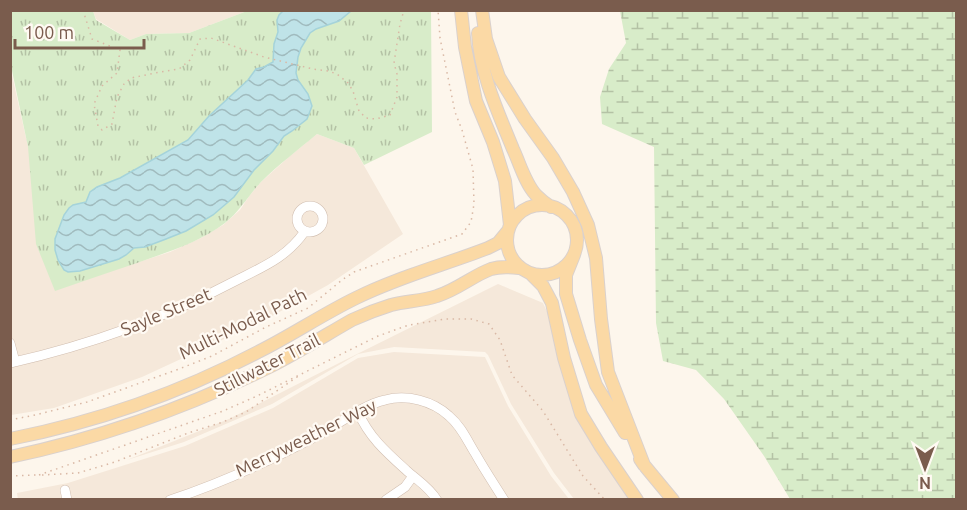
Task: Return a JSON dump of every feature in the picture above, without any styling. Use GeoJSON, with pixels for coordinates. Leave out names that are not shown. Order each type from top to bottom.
{"type":"FeatureCollection","features":[{"type":"Feature","properties":{"kind":"main road"},"geometry":{"type":"LineString","coordinates":[[461,10],[465,47],[476,101],[493,142],[505,181],[509,228]]}},
{"type":"Feature","properties":{"kind":"main road"},"geometry":{"type":"LineString","coordinates":[[480,10],[479,44],[485,75],[522,172],[535,194],[566,215],[576,233],[577,244],[566,275],[566,294],[596,385],[644,465],[673,500]]}},
{"type":"Feature","properties":{"kind":"main road"},"geometry":{"type":"LineString","coordinates":[[480,10],[486,39],[499,77],[553,158],[573,192],[588,225],[596,258],[608,372],[644,465]]}},
{"type":"Feature","properties":{"kind":"main road"},"geometry":{"type":"LineString","coordinates":[[552,207],[535,206],[525,209],[516,216],[509,228],[506,240],[508,250],[512,259],[543,286],[552,303],[564,358],[581,414],[637,500]]}},
{"type":"Feature","properties":{"kind":"main road","name":"Stillwater Trail"},"geometry":{"type":"LineString","coordinates":[[10,439],[102,416],[174,391],[259,352],[355,298],[392,282],[488,248],[498,243],[509,228]]}},
{"type":"Feature","properties":{"kind":"main road"},"geometry":{"type":"LineString","coordinates":[[525,271],[541,276],[551,274],[561,270],[574,255]]}},
{"type":"Feature","properties":{"kind":"main road","name":"Stillwater Trail"},"geometry":{"type":"LineString","coordinates":[[10,457],[68,444],[198,400],[271,366],[366,314],[392,305],[438,296],[492,269],[504,267],[525,271]]}},
{"type":"Feature","properties":{"kind":"street","name":"Sayle Street"},"geometry":{"type":"LineString","coordinates":[[13,362],[105,337],[185,306],[289,251],[305,231]]}},
{"type":"Feature","properties":{"kind":"street"},"geometry":{"type":"LineString","coordinates":[[10,343],[13,362]]}},
{"type":"Feature","properties":{"kind":"street","name":"Merryweather Way"},"geometry":{"type":"LineString","coordinates":[[170,500],[215,483],[313,438],[370,405],[399,398],[421,401],[448,414],[458,424],[504,500]]}},
{"type":"Feature","properties":{"kind":"street"},"geometry":{"type":"LineString","coordinates":[[358,412],[371,436],[437,500]]}},
{"type":"Feature","properties":{"kind":"street"},"geometry":{"type":"LineString","coordinates":[[386,500],[405,487],[413,476]]}},
{"type":"Feature","properties":{"kind":"path"},"geometry":{"type":"LineString","coordinates":[[83,10],[92,39],[120,50],[117,73],[102,86],[93,104],[98,126],[102,130],[112,124],[117,97],[124,84],[131,78],[179,69],[190,60],[200,39],[211,38],[264,57],[337,74],[348,83],[359,111],[366,118],[390,115],[397,97],[397,74],[394,63],[404,10]]}},
{"type":"Feature","properties":{"kind":"path","name":"Multi-Modal Path"},"geometry":{"type":"LineString","coordinates":[[10,420],[87,402],[212,356],[308,308],[354,272],[462,234],[471,222],[474,204],[472,169],[455,112],[440,38],[438,10]]}},
{"type":"Feature","properties":{"kind":"path"},"geometry":{"type":"LineString","coordinates":[[39,475],[223,411],[378,336],[409,325],[445,319],[471,319],[489,324],[500,340],[512,375],[543,411],[583,476],[605,500]]}},
{"type":"Feature","properties":{"kind":"path"},"geometry":{"type":"LineString","coordinates":[[10,476],[78,473],[115,462],[246,412],[306,371]]}},
{"type":"Feature","properties":{"kind":"shaded area"},"geometry":{"type":"Polygon","coordinates":[[[93,11],[247,11],[189,33],[146,34],[130,40],[96,19],[93,11]]]}},
{"type":"Feature","properties":{"kind":"shaded area"},"geometry":{"type":"Polygon","coordinates":[[[10,66],[28,147],[139,262],[170,252],[223,225],[240,210],[261,182],[317,134],[354,148],[403,234],[328,285],[263,321],[142,377],[54,408],[11,415],[10,66]]]}},
{"type":"Feature","properties":{"kind":"shaded area"},"geometry":{"type":"Polygon","coordinates":[[[498,284],[543,303],[551,320],[559,360],[631,499],[574,499],[554,473],[511,404],[485,352],[394,347],[358,354],[272,404],[184,442],[127,460],[229,419],[345,360],[498,284]]]}},
{"type":"Feature","properties":{"kind":"shaded area"},"geometry":{"type":"Polygon","coordinates":[[[394,352],[485,357],[508,406],[551,476],[569,499],[18,500],[17,493],[68,483],[185,446],[273,408],[358,358],[394,352]]]}},
{"type":"Feature","properties":{"kind":"green space"},"geometry":{"type":"Polygon","coordinates":[[[10,11],[93,11],[96,20],[130,40],[146,34],[189,33],[247,11],[431,11],[432,132],[364,165],[354,148],[317,134],[256,187],[235,213],[215,230],[171,251],[55,291],[36,244],[28,147],[11,66],[10,11]]]}},
{"type":"Feature","properties":{"kind":"green space"},"geometry":{"type":"Polygon","coordinates":[[[620,11],[956,11],[956,499],[790,499],[764,456],[724,399],[696,370],[663,361],[656,323],[654,147],[602,124],[600,97],[609,69],[626,43],[620,11]]]}},
{"type":"Feature","properties":{"kind":"water"},"geometry":{"type":"Polygon","coordinates":[[[283,11],[351,11],[339,21],[310,33],[301,48],[296,73],[312,106],[307,119],[284,136],[234,197],[213,215],[186,231],[145,247],[134,248],[119,259],[80,271],[64,270],[55,250],[55,239],[69,208],[86,202],[90,192],[97,187],[120,178],[188,140],[209,116],[248,80],[256,69],[273,62],[274,44],[278,32],[277,20],[283,11]]]}}]}
